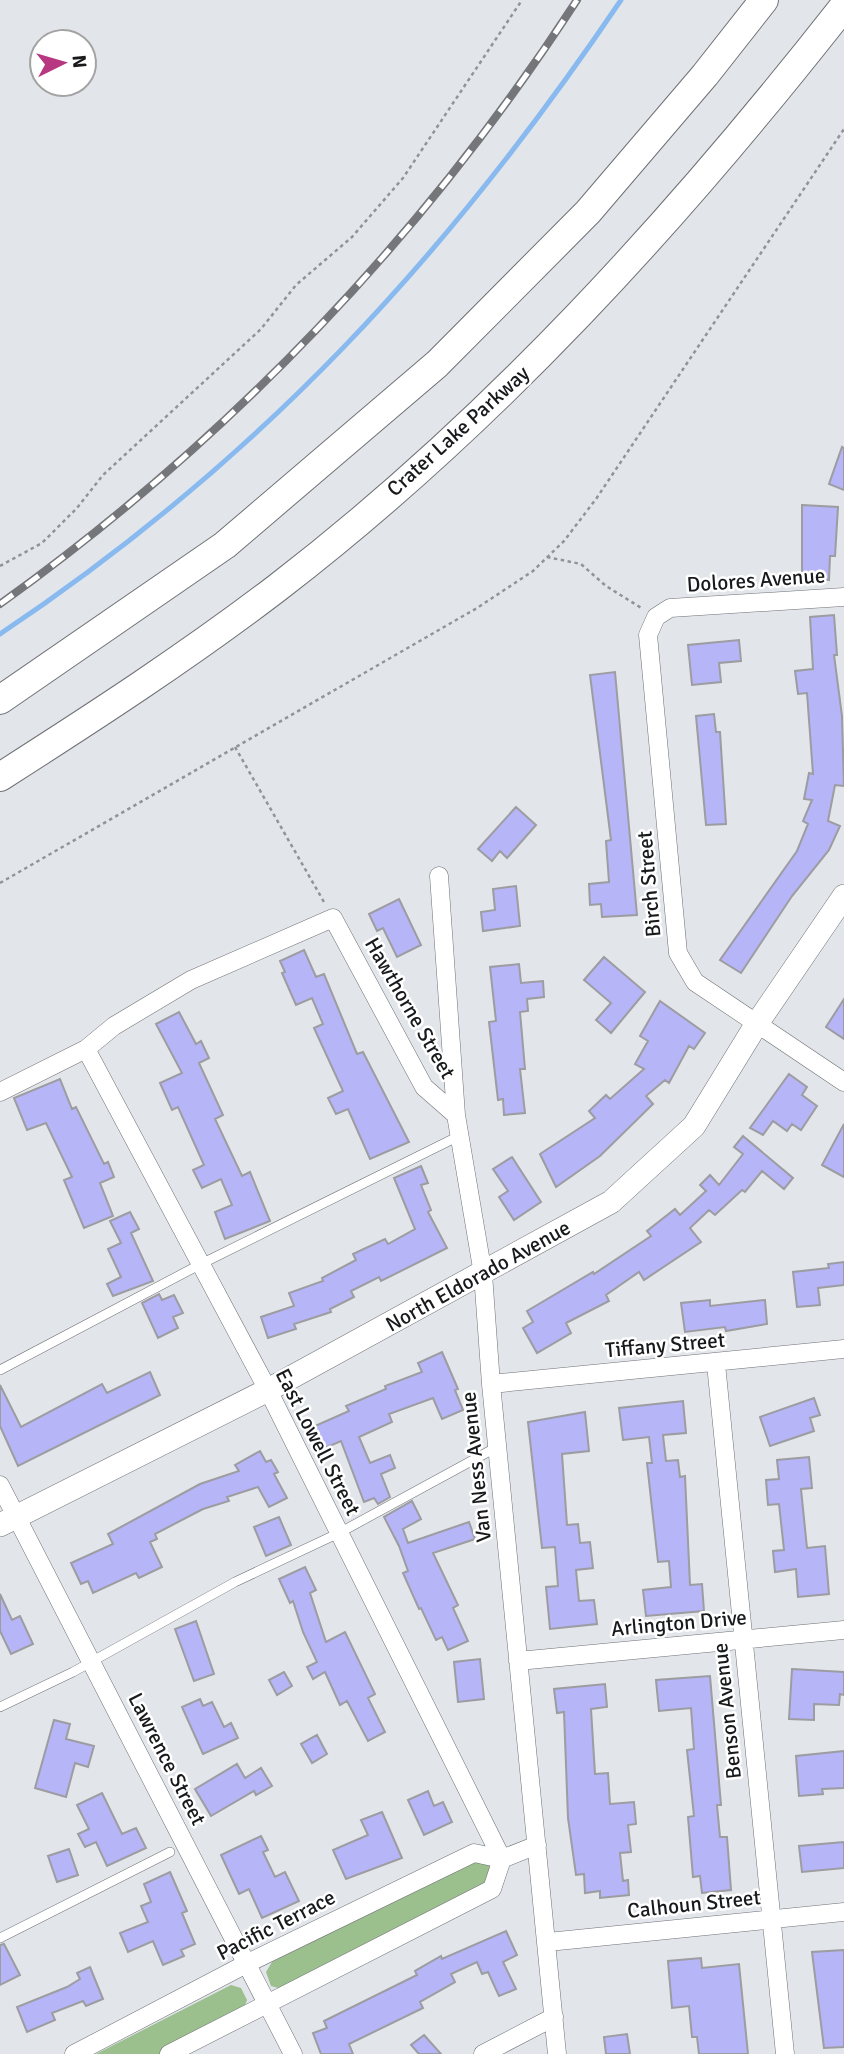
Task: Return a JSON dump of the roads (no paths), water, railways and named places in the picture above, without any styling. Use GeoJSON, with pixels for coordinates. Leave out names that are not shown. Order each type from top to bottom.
{"type":"FeatureCollection","features":[{"type":"Feature","properties":{"kind":"main road"},"geometry":{"type":"LineString","coordinates":[[0,700],[225,545],[437,363],[588,212],[705,75],[764,0]]}},
{"type":"Feature","properties":{"kind":"main road","name":"Crater Lake Parkway"},"geometry":{"type":"LineString","coordinates":[[0,777],[103,712],[277,588],[391,493],[510,384],[659,230],[755,119],[844,6]]}},
{"type":"Feature","properties":{"kind":"street","name":"Dolores Avenue"},"geometry":{"type":"LineString","coordinates":[[663,612],[844,597]]}},
{"type":"Feature","properties":{"kind":"street","name":"Birch Street"},"geometry":{"type":"LineString","coordinates":[[663,612],[648,635],[678,953],[695,982],[844,1082]]}},
{"type":"Feature","properties":{"kind":"street","name":"Van Ness Avenue"},"geometry":{"type":"LineString","coordinates":[[439,876],[456,1115],[483,1274],[491,1384],[557,2054]]}},
{"type":"Feature","properties":{"kind":"street","name":"North Eldorado Avenue"},"geometry":{"type":"LineString","coordinates":[[8,1521],[268,1390],[611,1202],[694,1126],[757,1025],[844,896]]}},
{"type":"Feature","properties":{"kind":"street","name":"Hawthorne Street"},"geometry":{"type":"LineString","coordinates":[[86,1049],[114,1026],[191,980],[333,918],[424,1087],[456,1115]]}},
{"type":"Feature","properties":{"kind":"street"},"geometry":{"type":"LineString","coordinates":[[0,1092],[86,1049]]}},
{"type":"Feature","properties":{"kind":"street","name":"East Lowell Street"},"geometry":{"type":"LineString","coordinates":[[86,1049],[268,1390],[502,1859]]}},
{"type":"Feature","properties":{"kind":"street","name":"Tiffany Street"},"geometry":{"type":"LineString","coordinates":[[491,1384],[716,1364],[844,1349]]}},
{"type":"Feature","properties":{"kind":"street","name":"Benson Avenue"},"geometry":{"type":"LineString","coordinates":[[716,1364],[785,2054]]}},
{"type":"Feature","properties":{"kind":"street","name":"Lawrence Street"},"geometry":{"type":"LineString","coordinates":[[0,1485],[8,1521],[92,1662],[293,2054]]}},
{"type":"Feature","properties":{"kind":"street","name":"Arlington Drive"},"geometry":{"type":"LineString","coordinates":[[518,1661],[844,1630]]}},
{"type":"Feature","properties":{"kind":"street","name":"Pacific Terrace"},"geometry":{"type":"LineString","coordinates":[[74,2054],[248,1963],[474,1853],[502,1859],[537,1845]]}},
{"type":"Feature","properties":{"kind":"street"},"geometry":{"type":"LineString","coordinates":[[169,2054],[492,1888],[502,1859]]}},
{"type":"Feature","properties":{"kind":"street","name":"Calhoun Street"},"geometry":{"type":"LineString","coordinates":[[548,1942],[844,1912]]}},
{"type":"Feature","properties":{"kind":"street"},"geometry":{"type":"LineString","coordinates":[[483,2054],[554,2017]]}},
{"type":"Feature","properties":{"kind":"lane"},"geometry":{"type":"LineString","coordinates":[[0,1370],[201,1264],[459,1136]]}},
{"type":"Feature","properties":{"kind":"lane"},"geometry":{"type":"LineString","coordinates":[[0,1707],[92,1662],[235,1582],[339,1533],[497,1447]]}},
{"type":"Feature","properties":{"kind":"lane"},"geometry":{"type":"LineString","coordinates":[[0,1938],[170,1852]]}},
{"type":"Feature","properties":{"kind":"waterway"},"geometry":{"type":"LineString","coordinates":[[0,634],[94,568],[182,498],[265,425],[343,348],[417,267],[487,183],[555,94],[621,0]]}},
{"type":"Feature","properties":{"kind":"railway"},"geometry":{"type":"LineString","coordinates":[[0,604],[84,541],[165,474],[243,403],[317,329],[388,252],[454,171],[518,87],[577,0]]}}]}
